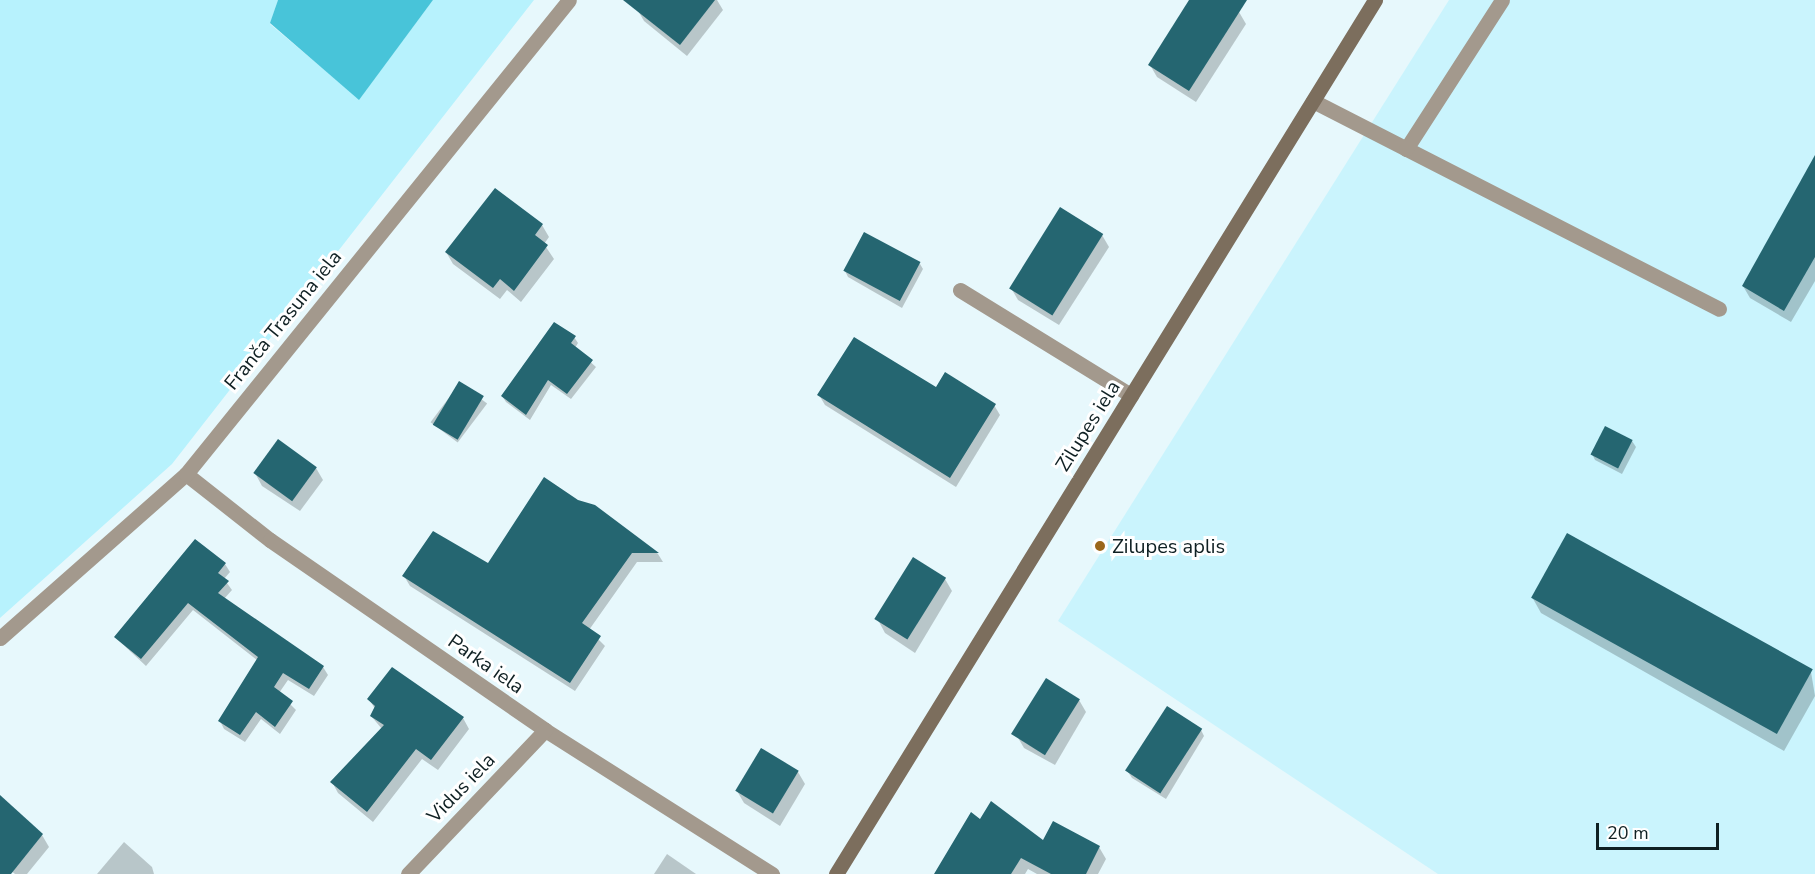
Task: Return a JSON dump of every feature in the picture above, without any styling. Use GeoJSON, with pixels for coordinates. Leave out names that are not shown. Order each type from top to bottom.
{"type":"FeatureCollection","features":[{"type":"Feature","properties":{"kind":"main road","name":"Zilupes iela"},"geometry":{"type":"LineString","coordinates":[[836,874],[1375,0]]}},
{"type":"Feature","properties":{"kind":"street","name":"Franča Trasuna iela"},"geometry":{"type":"LineString","coordinates":[[0,638],[186,474],[569,0]]}},
{"type":"Feature","properties":{"kind":"street"},"geometry":{"type":"LineString","coordinates":[[1406,149],[1502,0]]}},
{"type":"Feature","properties":{"kind":"street"},"geometry":{"type":"LineString","coordinates":[[1312,101],[1719,309]]}},
{"type":"Feature","properties":{"kind":"street"},"geometry":{"type":"LineString","coordinates":[[960,290],[1131,395]]}},
{"type":"Feature","properties":{"kind":"street","name":"Parka iela"},"geometry":{"type":"LineString","coordinates":[[186,474],[270,540],[545,730],[772,874]]}},
{"type":"Feature","properties":{"kind":"street","name":"Vidus iela"},"geometry":{"type":"LineString","coordinates":[[408,874],[545,730]]}},
{"type":"Feature","properties":{"kind":"shaded area"},"geometry":{"type":"Polygon","coordinates":[[[0,0],[278,0],[270,24],[359,99],[433,0],[534,0],[172,464],[0,618],[0,0]]]}},
{"type":"Feature","properties":{"kind":"shaded area"},"geometry":{"type":"Polygon","coordinates":[[[278,0],[433,0],[359,100],[270,23],[278,0]]]}},
{"type":"Feature","properties":{"kind":"shaded area"},"geometry":{"type":"Polygon","coordinates":[[[1449,0],[1815,0],[1815,874],[1438,874],[1058,621],[1449,0]]]}},
{"type":"Feature","properties":{"kind":"building"},"geometry":{"type":"Polygon","coordinates":[[[623,0],[715,0],[680,45],[623,0]]]}},
{"type":"Feature","properties":{"kind":"building"},"geometry":{"type":"Polygon","coordinates":[[[1189,0],[1247,0],[1189,91],[1148,65],[1189,0]]]}},
{"type":"Feature","properties":{"kind":"building"},"geometry":{"type":"Polygon","coordinates":[[[1815,155],[1815,257],[1784,311],[1742,286],[1815,155]]]}},
{"type":"Feature","properties":{"kind":"building"},"geometry":{"type":"Polygon","coordinates":[[[495,188],[543,224],[535,235],[548,245],[514,291],[500,279],[493,288],[445,252],[495,188]]]}},
{"type":"Feature","properties":{"kind":"building"},"geometry":{"type":"Polygon","coordinates":[[[1060,207],[1103,234],[1052,315],[1009,288],[1060,207]]]}},
{"type":"Feature","properties":{"kind":"building"},"geometry":{"type":"Polygon","coordinates":[[[864,232],[921,262],[900,301],[843,271],[864,232]]]}},
{"type":"Feature","properties":{"kind":"building"},"geometry":{"type":"Polygon","coordinates":[[[554,322],[576,336],[571,343],[593,360],[567,394],[548,380],[526,415],[501,396],[554,322]]]}},
{"type":"Feature","properties":{"kind":"building"},"geometry":{"type":"Polygon","coordinates":[[[854,337],[936,387],[945,372],[996,404],[950,478],[817,395],[854,337]]]}},
{"type":"Feature","properties":{"kind":"building"},"geometry":{"type":"Polygon","coordinates":[[[459,381],[484,396],[458,440],[433,425],[459,381]]]}},
{"type":"Feature","properties":{"kind":"building"},"geometry":{"type":"Polygon","coordinates":[[[1605,426],[1633,440],[1618,469],[1590,455],[1605,426]]]}},
{"type":"Feature","properties":{"kind":"building"},"geometry":{"type":"Polygon","coordinates":[[[278,439],[317,467],[292,501],[253,473],[278,439]]]}},
{"type":"Feature","properties":{"kind":"building"},"geometry":{"type":"Polygon","coordinates":[[[544,477],[578,500],[595,505],[659,553],[632,553],[582,623],[601,636],[570,683],[402,576],[433,531],[488,563],[544,477]]]}},
{"type":"Feature","properties":{"kind":"building"},"geometry":{"type":"Polygon","coordinates":[[[1567,533],[1813,669],[1777,734],[1531,598],[1567,533]]]}},
{"type":"Feature","properties":{"kind":"building"},"geometry":{"type":"Polygon","coordinates":[[[195,539],[226,563],[218,573],[229,581],[218,593],[324,666],[309,689],[283,673],[274,687],[293,701],[275,727],[256,712],[240,735],[218,721],[258,657],[188,603],[141,659],[114,637],[195,539]]]}},
{"type":"Feature","properties":{"kind":"building"},"geometry":{"type":"Polygon","coordinates":[[[913,557],[946,578],[907,640],[874,619],[913,557]]]}},
{"type":"Feature","properties":{"kind":"building"},"geometry":{"type":"Polygon","coordinates":[[[392,667],[464,717],[431,760],[416,749],[367,812],[330,782],[384,725],[370,716],[375,706],[367,699],[392,667]]]}},
{"type":"Feature","properties":{"kind":"building"},"geometry":{"type":"Polygon","coordinates":[[[1046,678],[1080,699],[1045,755],[1011,734],[1046,678]]]}},
{"type":"Feature","properties":{"kind":"building"},"geometry":{"type":"Polygon","coordinates":[[[1167,706],[1202,729],[1160,793],[1125,771],[1167,706]]]}},
{"type":"Feature","properties":{"kind":"building"},"geometry":{"type":"Polygon","coordinates":[[[761,748],[799,771],[773,814],[735,791],[761,748]]]}},
{"type":"Feature","properties":{"kind":"building"},"geometry":{"type":"Polygon","coordinates":[[[0,795],[43,834],[11,874],[0,874],[0,795]]]}},
{"type":"Feature","properties":{"kind":"building"},"geometry":{"type":"Polygon","coordinates":[[[991,801],[1043,840],[1053,821],[1100,846],[1086,874],[1051,874],[1021,858],[1011,874],[934,874],[971,812],[980,819],[991,801]]]}},
{"type":"Feature","properties":{"kind":"place","name":"Zilupes aplis"},"geometry":{"type":"Point","coordinates":[1100,546]}}]}
